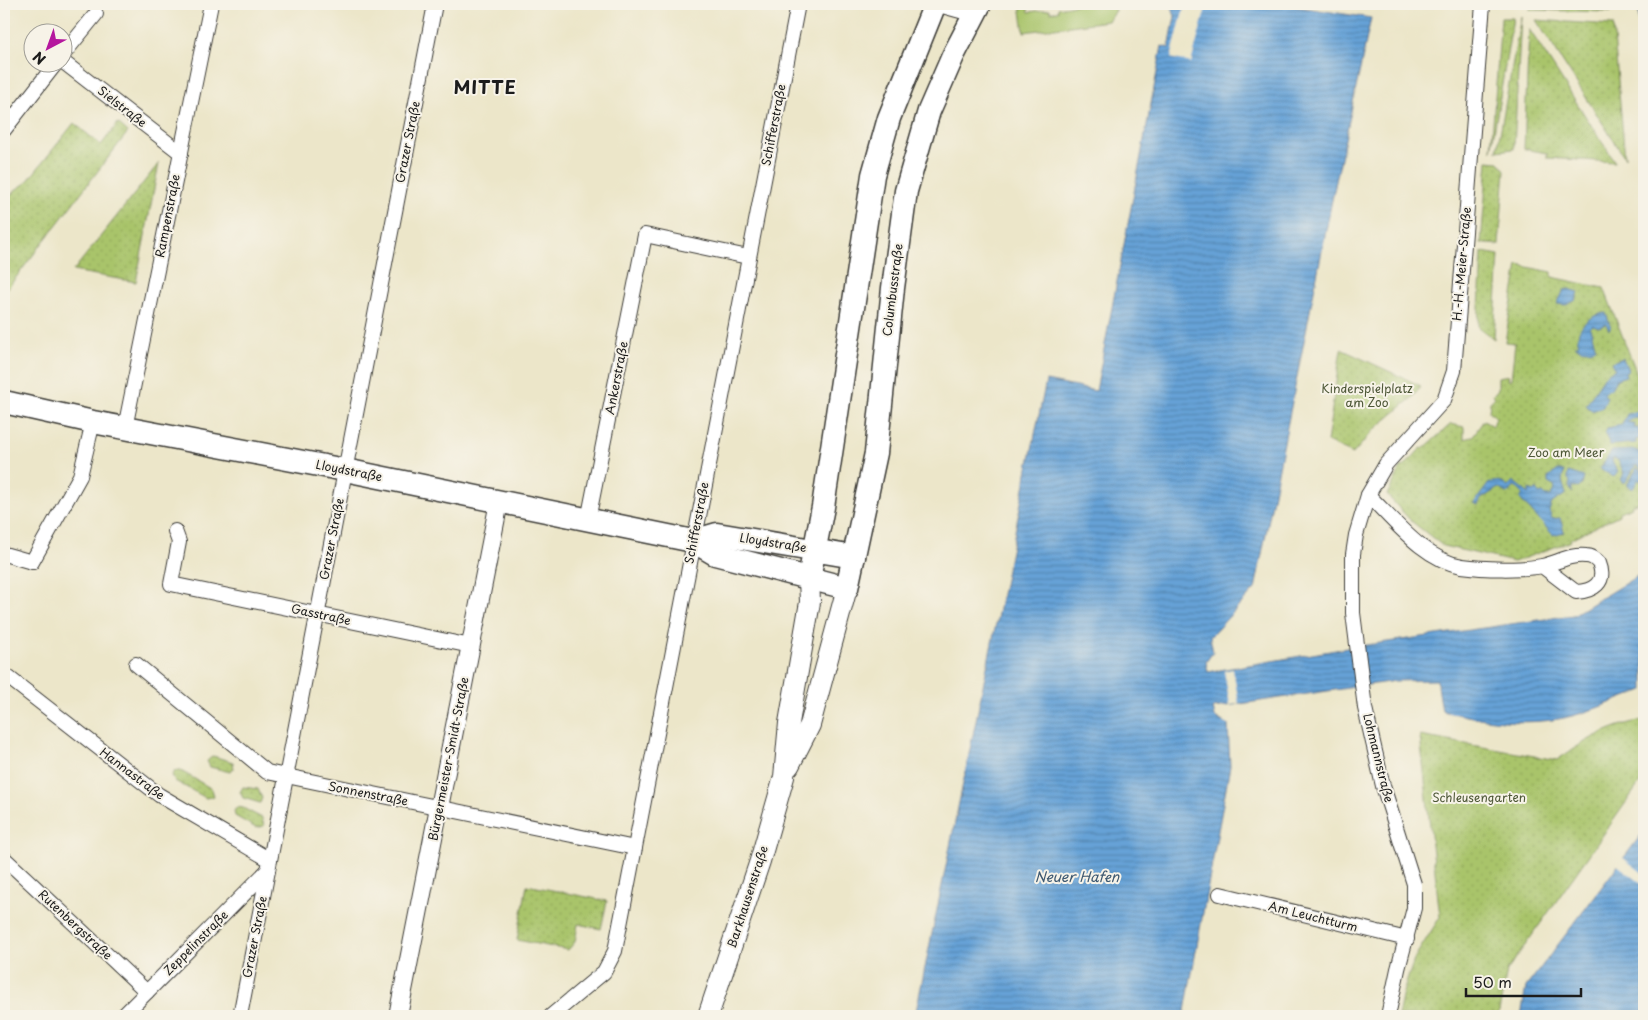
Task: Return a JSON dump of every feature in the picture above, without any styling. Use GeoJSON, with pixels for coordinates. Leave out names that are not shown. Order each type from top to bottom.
{"type":"FeatureCollection","features":[{"type":"Feature","properties":{"kind":"main road"},"geometry":{"type":"LineString","coordinates":[[809,578],[873,175],[888,118],[935,4]]}},
{"type":"Feature","properties":{"kind":"main road","name":"Columbusstraße"},"geometry":{"type":"LineString","coordinates":[[847,588],[876,453],[893,288],[906,191],[929,111],[953,56],[978,9]]}},
{"type":"Feature","properties":{"kind":"main road","name":"Lloydstraße"},"geometry":{"type":"LineString","coordinates":[[4,402],[93,422],[345,470],[693,541],[715,554],[847,588]]}},
{"type":"Feature","properties":{"kind":"main road","name":"Lloydstraße"},"geometry":{"type":"LineString","coordinates":[[693,541],[717,534],[854,557]]}},
{"type":"Feature","properties":{"kind":"main road","name":"Barkhausenstraße"},"geometry":{"type":"LineString","coordinates":[[784,777],[789,723],[810,602],[809,578]]}},
{"type":"Feature","properties":{"kind":"main road","name":"Barkhausenstraße"},"geometry":{"type":"LineString","coordinates":[[708,1016],[760,861],[784,777],[810,725],[847,588]]}},
{"type":"Feature","properties":{"kind":"street","name":"Rampenstraße"},"geometry":{"type":"LineString","coordinates":[[125,428],[211,4]]}},
{"type":"Feature","properties":{"kind":"street","name":"Grazer Straße"},"geometry":{"type":"LineString","coordinates":[[240,1016],[436,4]]}},
{"type":"Feature","properties":{"kind":"street","name":"Schifferstraße"},"geometry":{"type":"LineString","coordinates":[[551,1016],[588,988],[604,972],[615,951],[798,4]]}},
{"type":"Feature","properties":{"kind":"street"},"geometry":{"type":"LineString","coordinates":[[935,4],[978,9]]}},
{"type":"Feature","properties":{"kind":"street","name":"H.-H.-Meier-Straße"},"geometry":{"type":"LineString","coordinates":[[1368,496],[1386,464],[1444,400],[1454,370],[1483,4]]}},
{"type":"Feature","properties":{"kind":"street"},"geometry":{"type":"LineString","coordinates":[[72,44],[96,14]]}},
{"type":"Feature","properties":{"kind":"street","name":"Sielstraße"},"geometry":{"type":"LineString","coordinates":[[72,69],[181,153]]}},
{"type":"Feature","properties":{"kind":"street"},"geometry":{"type":"LineString","coordinates":[[4,130],[49,72]]}},
{"type":"Feature","properties":{"kind":"street","name":"Ankerstraße"},"geometry":{"type":"LineString","coordinates":[[588,520],[645,235],[748,257]]}},
{"type":"Feature","properties":{"kind":"street"},"geometry":{"type":"LineString","coordinates":[[4,554],[32,562],[80,476],[93,422]]}},
{"type":"Feature","properties":{"kind":"street"},"geometry":{"type":"LineString","coordinates":[[1368,496],[1414,539],[1435,555],[1459,566],[1485,568],[1542,566]]}},
{"type":"Feature","properties":{"kind":"street","name":"Lohmannstraße"},"geometry":{"type":"LineString","coordinates":[[1368,496],[1356,535],[1353,554],[1352,604],[1356,646],[1373,748],[1414,884],[1414,908],[1388,1016]]}},
{"type":"Feature","properties":{"kind":"street","name":"Bürgermeister-Smidt-Straße"},"geometry":{"type":"LineString","coordinates":[[398,1016],[499,502]]}},
{"type":"Feature","properties":{"kind":"street","name":"Gasstraße"},"geometry":{"type":"LineString","coordinates":[[175,531],[179,542],[171,584],[471,646]]}},
{"type":"Feature","properties":{"kind":"street","name":"Sonnenstraße"},"geometry":{"type":"LineString","coordinates":[[136,664],[267,772],[286,778],[635,848]]}},
{"type":"Feature","properties":{"kind":"street","name":"Hannastraße"},"geometry":{"type":"LineString","coordinates":[[4,674],[159,795],[270,865]]}},
{"type":"Feature","properties":{"kind":"street","name":"Rutenbergstraße"},"geometry":{"type":"LineString","coordinates":[[4,858],[147,992]]}},
{"type":"Feature","properties":{"kind":"street","name":"Zeppelinstraße"},"geometry":{"type":"LineString","coordinates":[[123,1016],[270,865]]}},
{"type":"Feature","properties":{"kind":"street","name":"Am Leuchtturm"},"geometry":{"type":"LineString","coordinates":[[1220,894],[1407,939]]}},
{"type":"Feature","properties":{"kind":"green space"},"geometry":{"type":"Polygon","coordinates":[[[1020,4],[1027,4],[1029,12],[1050,9],[1050,12],[1058,11],[1058,8],[1079,4],[1114,4],[1115,11],[1108,21],[1024,32],[1020,4]]]}},
{"type":"Feature","properties":{"kind":"green space"},"geometry":{"type":"Polygon","coordinates":[[[1531,4],[1610,4],[1611,12],[1530,10],[1531,4]]]}},
{"type":"Feature","properties":{"kind":"green space"},"geometry":{"type":"Polygon","coordinates":[[[1521,16],[1514,149],[1497,151],[1521,16]]]}},
{"type":"Feature","properties":{"kind":"green space"},"geometry":{"type":"Polygon","coordinates":[[[1501,18],[1513,18],[1491,151],[1501,18]]]}},
{"type":"Feature","properties":{"kind":"green space"},"geometry":{"type":"Polygon","coordinates":[[[1536,20],[1613,25],[1625,158],[1536,20]]]}},
{"type":"Feature","properties":{"kind":"green space"},"geometry":{"type":"Polygon","coordinates":[[[1529,29],[1615,162],[1547,158],[1547,153],[1524,149],[1529,29]]]}},
{"type":"Feature","properties":{"kind":"green space"},"geometry":{"type":"Polygon","coordinates":[[[74,123],[101,145],[118,123],[128,132],[4,293],[4,204],[15,190],[26,183],[74,123]]]}},
{"type":"Feature","properties":{"kind":"green space"},"geometry":{"type":"Polygon","coordinates":[[[1488,161],[1499,162],[1505,170],[1499,245],[1481,243],[1488,161]]]}},
{"type":"Feature","properties":{"kind":"green space"},"geometry":{"type":"Polygon","coordinates":[[[159,163],[136,282],[73,271],[159,163]]]}},
{"type":"Feature","properties":{"kind":"green space"},"geometry":{"type":"Polygon","coordinates":[[[1482,252],[1499,255],[1494,339],[1478,327],[1482,252]]]}},
{"type":"Feature","properties":{"kind":"green space","name":"Zoo am Meer"},"geometry":{"type":"Polygon","coordinates":[[[1518,265],[1552,272],[1552,277],[1604,288],[1644,392],[1644,500],[1631,505],[1632,507],[1619,512],[1619,515],[1570,539],[1571,541],[1514,562],[1443,546],[1411,521],[1387,495],[1402,466],[1404,467],[1421,448],[1423,449],[1451,424],[1464,427],[1464,439],[1472,437],[1484,420],[1493,426],[1496,417],[1489,412],[1490,402],[1495,397],[1493,395],[1498,389],[1498,377],[1509,375],[1508,380],[1511,380],[1515,343],[1505,342],[1518,265]]]}},
{"type":"Feature","properties":{"kind":"green space","name":"Kinderspielplatz am Zoo"},"geometry":{"type":"Polygon","coordinates":[[[1341,349],[1421,386],[1413,397],[1373,431],[1353,454],[1327,442],[1341,349]]]}},
{"type":"Feature","properties":{"kind":"green space","name":"Schleusengarten"},"geometry":{"type":"Polygon","coordinates":[[[1644,720],[1644,777],[1507,971],[1498,1016],[1398,1016],[1403,992],[1415,957],[1440,917],[1420,736],[1557,760],[1577,746],[1598,735],[1632,722],[1644,720]]]}},
{"type":"Feature","properties":{"kind":"green space"},"geometry":{"type":"Polygon","coordinates":[[[213,756],[233,762],[234,769],[230,772],[210,767],[207,761],[213,756]]]}},
{"type":"Feature","properties":{"kind":"green space"},"geometry":{"type":"Polygon","coordinates":[[[175,771],[181,771],[212,789],[214,796],[206,798],[175,781],[172,775],[175,771]]]}},
{"type":"Feature","properties":{"kind":"green space"},"geometry":{"type":"Polygon","coordinates":[[[243,787],[258,789],[262,798],[260,803],[243,798],[240,792],[243,787]]]}},
{"type":"Feature","properties":{"kind":"green space"},"geometry":{"type":"Polygon","coordinates":[[[237,807],[243,808],[262,818],[264,826],[256,828],[235,816],[234,811],[237,807]]]}},
{"type":"Feature","properties":{"kind":"green space"},"geometry":{"type":"Polygon","coordinates":[[[527,885],[607,901],[601,929],[578,924],[575,942],[568,950],[517,940],[527,885]]]}},
{"type":"Feature","properties":{"kind":"water","name":"Neuer Hafen"},"geometry":{"type":"Polygon","coordinates":[[[1170,4],[1279,4],[1371,18],[1332,200],[1255,589],[1210,637],[1213,652],[1206,662],[1208,672],[1353,647],[1573,615],[1644,572],[1644,690],[1564,718],[1533,722],[1503,721],[1442,711],[1437,680],[1395,681],[1213,708],[1215,717],[1228,725],[1230,766],[1184,1016],[915,1016],[1046,381],[1096,391],[1162,46],[1169,48],[1175,16],[1170,4]]]}},
{"type":"Feature","properties":{"kind":"water"},"geometry":{"type":"Polygon","coordinates":[[[1637,4],[1644,4],[1644,158],[1639,17],[1637,4]]]}},
{"type":"Feature","properties":{"kind":"water"},"geometry":{"type":"Polygon","coordinates":[[[1569,289],[1579,292],[1576,300],[1566,305],[1557,304],[1564,290],[1569,289]]]}},
{"type":"Feature","properties":{"kind":"water"},"geometry":{"type":"Polygon","coordinates":[[[1606,313],[1611,328],[1609,330],[1606,324],[1599,327],[1593,325],[1590,328],[1596,348],[1585,350],[1575,345],[1579,345],[1579,333],[1585,323],[1595,316],[1606,313]]]}},
{"type":"Feature","properties":{"kind":"water"},"geometry":{"type":"Polygon","coordinates":[[[1623,358],[1628,370],[1625,372],[1626,376],[1617,379],[1610,390],[1608,389],[1604,394],[1607,397],[1603,407],[1592,411],[1586,405],[1606,374],[1615,369],[1612,362],[1623,358]]]}},
{"type":"Feature","properties":{"kind":"water"},"geometry":{"type":"Polygon","coordinates":[[[1638,411],[1641,413],[1639,418],[1631,419],[1627,422],[1635,424],[1634,428],[1638,428],[1641,439],[1636,439],[1636,443],[1610,445],[1605,434],[1607,428],[1622,425],[1627,414],[1638,411]]]}},
{"type":"Feature","properties":{"kind":"water"},"geometry":{"type":"Polygon","coordinates":[[[1636,450],[1644,456],[1644,470],[1636,465],[1625,483],[1621,480],[1624,473],[1618,460],[1613,458],[1612,462],[1618,472],[1614,477],[1600,469],[1612,451],[1636,450]]]}},
{"type":"Feature","properties":{"kind":"water"},"geometry":{"type":"Polygon","coordinates":[[[1637,468],[1644,472],[1644,481],[1638,480],[1633,489],[1627,485],[1637,468]]]}},
{"type":"Feature","properties":{"kind":"water"},"geometry":{"type":"Polygon","coordinates":[[[1558,470],[1564,471],[1562,481],[1566,494],[1552,503],[1549,511],[1552,519],[1560,518],[1564,532],[1553,535],[1520,499],[1523,494],[1515,486],[1508,494],[1498,488],[1481,499],[1478,505],[1474,503],[1489,483],[1499,481],[1508,487],[1513,481],[1529,494],[1529,489],[1534,492],[1537,489],[1539,494],[1543,493],[1546,496],[1551,496],[1555,487],[1548,483],[1548,478],[1558,470]]]}},
{"type":"Feature","properties":{"kind":"water"},"geometry":{"type":"Polygon","coordinates":[[[1568,472],[1584,477],[1582,485],[1578,488],[1572,486],[1572,493],[1569,486],[1570,481],[1567,478],[1568,472]]]}},
{"type":"Feature","properties":{"kind":"water"},"geometry":{"type":"Polygon","coordinates":[[[1644,831],[1644,1016],[1521,1016],[1526,987],[1644,831]]]}},
{"type":"Feature","properties":{"kind":"pier"},"geometry":{"type":"Polygon","coordinates":[[[1185,4],[1207,4],[1191,63],[1171,58],[1185,4]]]}},
{"type":"Feature","properties":{"kind":"pier"},"geometry":{"type":"Polygon","coordinates":[[[1233,669],[1239,704],[1230,705],[1224,671],[1233,669]]]}},
{"type":"Feature","properties":{"kind":"pier"},"geometry":{"type":"Polygon","coordinates":[[[1622,857],[1644,874],[1644,885],[1616,864],[1622,857]]]}},
{"type":"Feature","properties":{"kind":"district","name":"MITTE"},"geometry":{"type":"Point","coordinates":[485,88]}}]}
